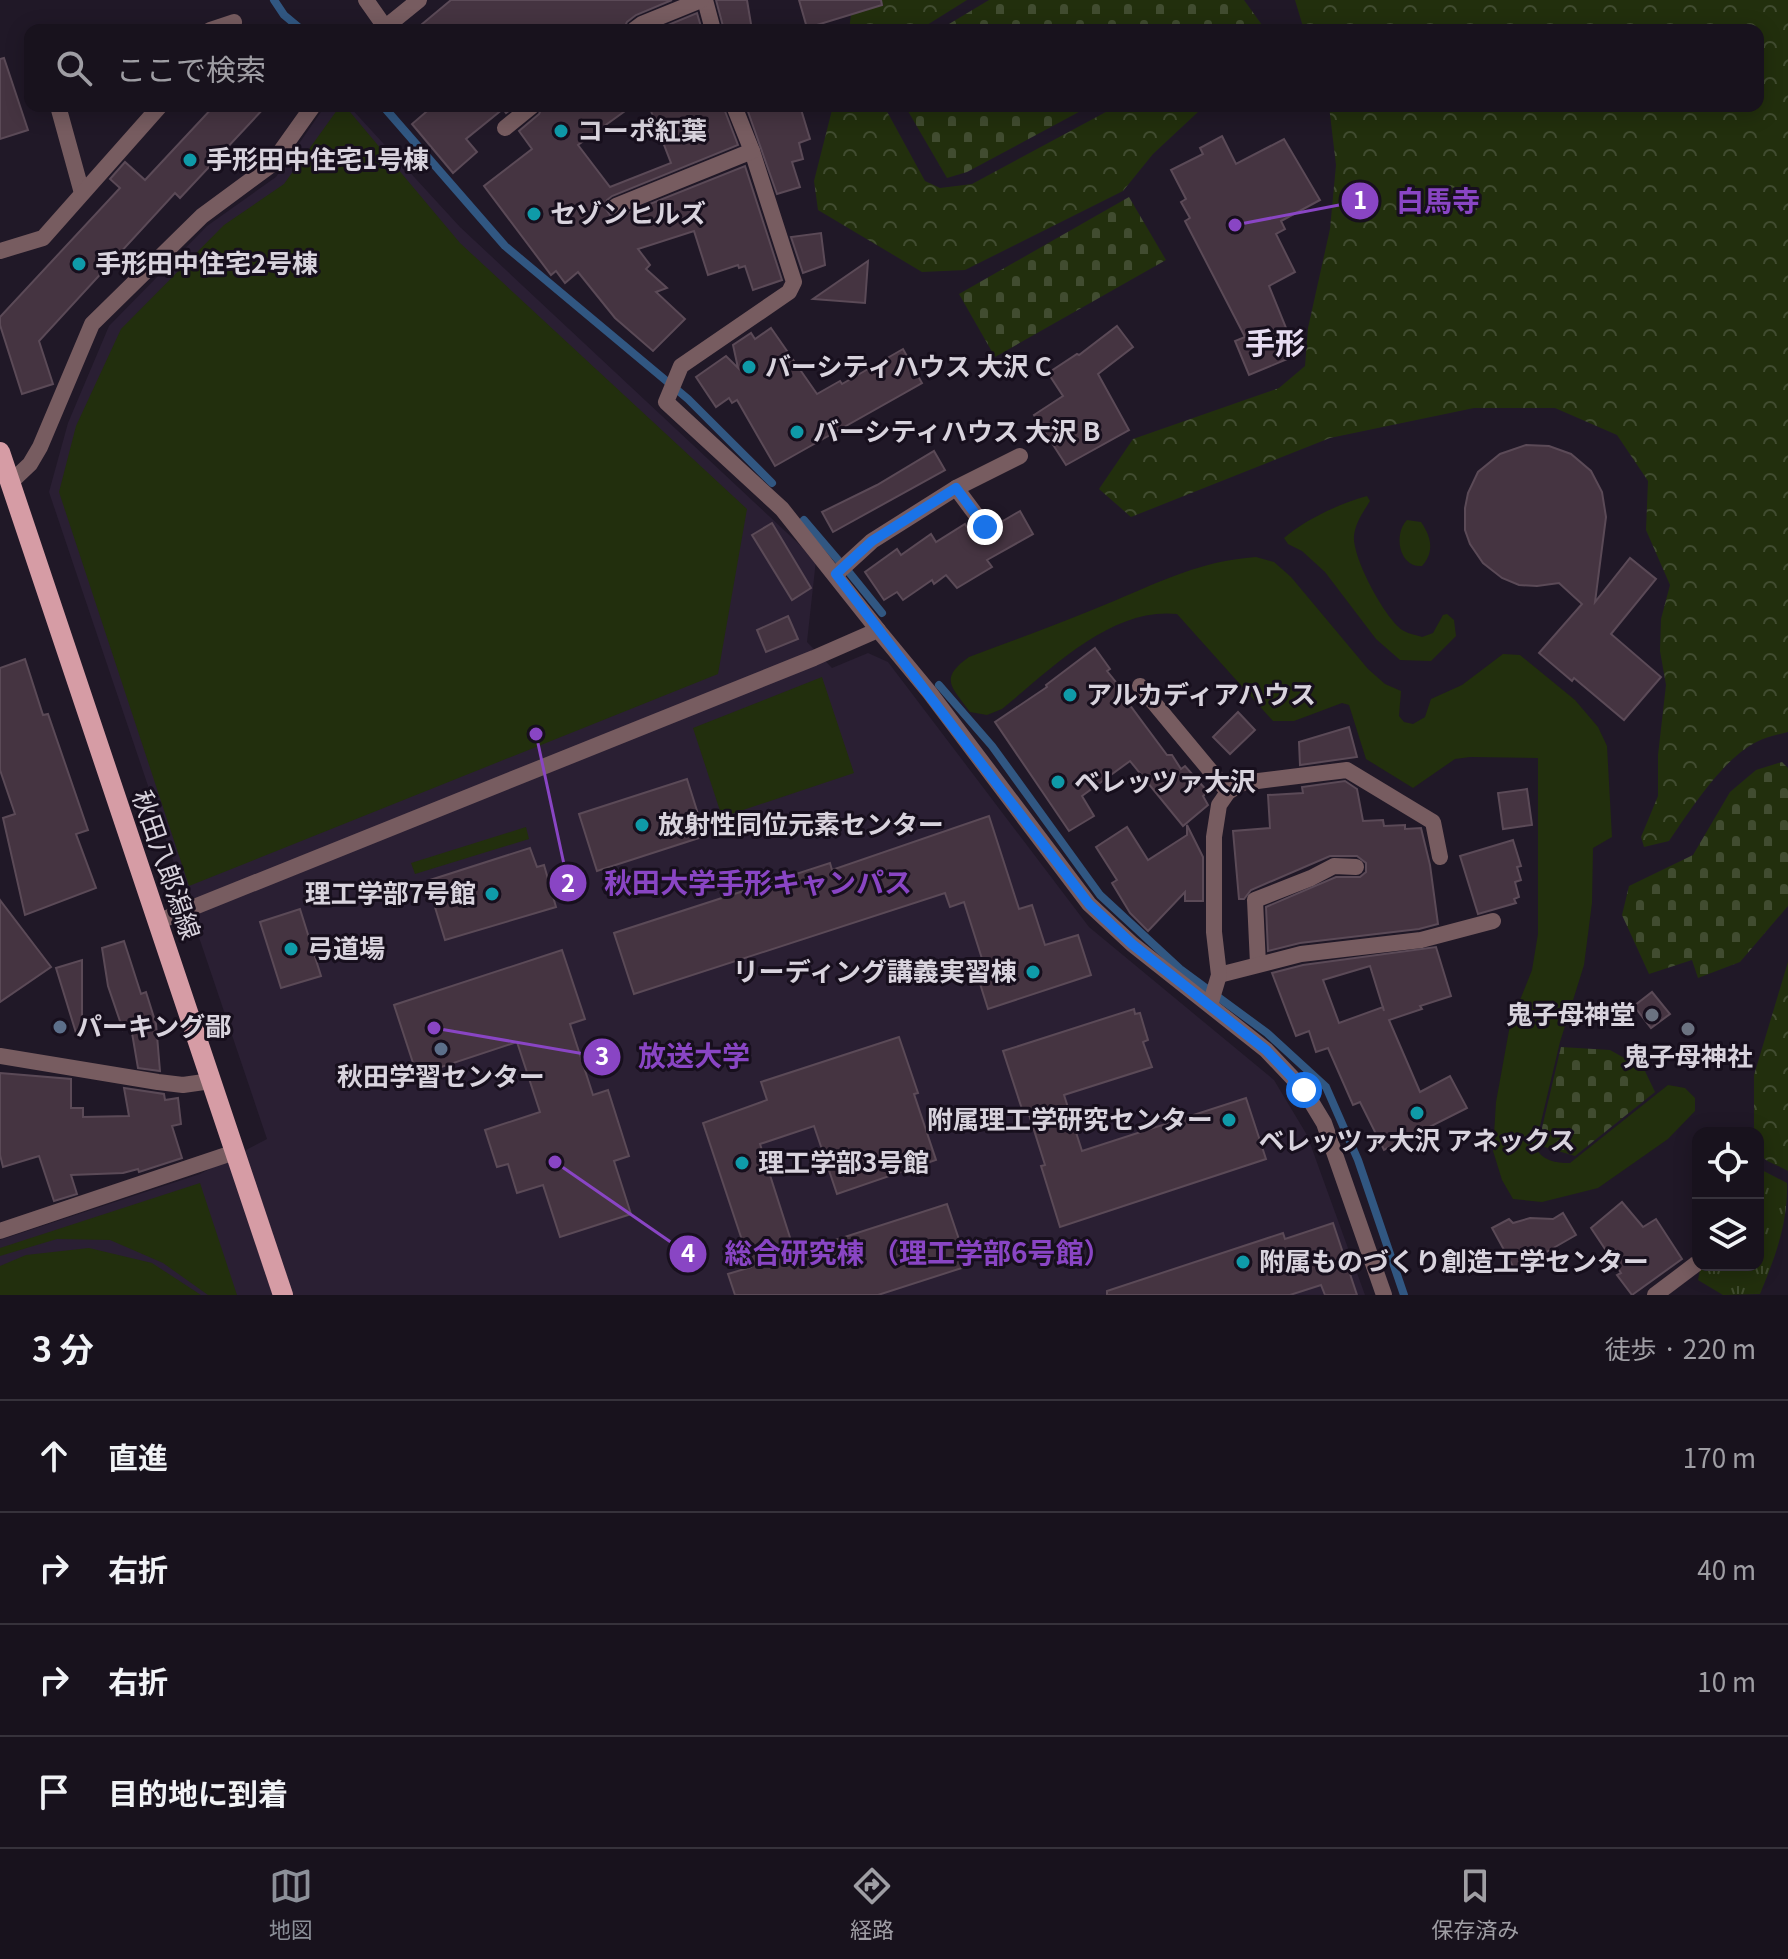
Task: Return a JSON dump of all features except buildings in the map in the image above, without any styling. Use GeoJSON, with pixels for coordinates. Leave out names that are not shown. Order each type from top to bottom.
{"type":"FeatureCollection","features":[{"type":"Feature","properties":{"kind":"main road","name":"秋田八郎潟線"},"geometry":{"type":"LineString","coordinates":[[0,452],[283,1295]]}},
{"type":"Feature","properties":{"kind":"street"},"geometry":{"type":"LineString","coordinates":[[366,0],[380,24]]}},
{"type":"Feature","properties":{"kind":"street"},"geometry":{"type":"LineString","coordinates":[[389,24],[419,0]]}},
{"type":"Feature","properties":{"kind":"street"},"geometry":{"type":"LineString","coordinates":[[642,24],[703,0],[711,24]]}},
{"type":"Feature","properties":{"kind":"street"},"geometry":{"type":"LineString","coordinates":[[60,112],[82,193]]}},
{"type":"Feature","properties":{"kind":"street"},"geometry":{"type":"LineString","coordinates":[[0,251],[43,238],[155,112]]}},
{"type":"Feature","properties":{"kind":"street"},"geometry":{"type":"LineString","coordinates":[[10,483],[30,464],[40,447],[92,324],[202,216],[271,165],[309,112]]}},
{"type":"Feature","properties":{"kind":"street"},"geometry":{"type":"LineString","coordinates":[[505,128],[525,112]]}},
{"type":"Feature","properties":{"kind":"street"},"geometry":{"type":"LineString","coordinates":[[736,112],[794,282],[789,292],[681,366],[666,402],[782,509],[930,693],[1089,904],[1132,944],[1266,1050],[1304,1090],[1324,1123],[1384,1295]]}},
{"type":"Feature","properties":{"kind":"street"},"geometry":{"type":"LineString","coordinates":[[616,206],[752,151]]}},
{"type":"Feature","properties":{"kind":"street"},"geometry":{"type":"LineString","coordinates":[[836,574],[872,541],[956,488],[1020,456]]}},
{"type":"Feature","properties":{"kind":"street"},"geometry":{"type":"LineString","coordinates":[[956,488],[985,527]]}},
{"type":"Feature","properties":{"kind":"street"},"geometry":{"type":"LineString","coordinates":[[157,922],[878,630]]}},
{"type":"Feature","properties":{"kind":"street"},"geometry":{"type":"LineString","coordinates":[[1140,686],[1228,792]]}},
{"type":"Feature","properties":{"kind":"street"},"geometry":{"type":"LineString","coordinates":[[1210,1004],[1219,976],[1214,932],[1214,837],[1219,805],[1228,792],[1242,783],[1347,770],[1433,822],[1440,857]]}},
{"type":"Feature","properties":{"kind":"street"},"geometry":{"type":"LineString","coordinates":[[1258,964],[1255,900],[1334,866],[1356,867]]}},
{"type":"Feature","properties":{"kind":"street"},"geometry":{"type":"LineString","coordinates":[[1219,976],[1301,954],[1421,940],[1493,921]]}},
{"type":"Feature","properties":{"kind":"street"},"geometry":{"type":"LineString","coordinates":[[0,1056],[183,1085],[211,1081]]}},
{"type":"Feature","properties":{"kind":"street"},"geometry":{"type":"LineString","coordinates":[[0,1231],[235,1152]]}},
{"type":"Feature","properties":{"kind":"street"},"geometry":{"type":"LineString","coordinates":[[1655,1295],[1692,1267]]}},
{"type":"Feature","properties":{"kind":"shaded area"},"geometry":{"type":"Polygon","coordinates":[[[321,112],[355,112],[460,227],[816,560],[807,642],[832,668],[868,653],[888,662],[1089,927],[1274,1080],[1307,1135],[1365,1295],[0,1295],[0,1240],[200,1174],[267,1139],[49,492],[68,423],[109,326],[207,226],[276,177],[321,112]]]}},
{"type":"Feature","properties":{"kind":"green space"},"geometry":{"type":"Polygon","coordinates":[[[853,0],[967,0],[929,24],[850,24],[853,0]]]}},
{"type":"Feature","properties":{"kind":"green space"},"geometry":{"type":"Polygon","coordinates":[[[989,0],[1244,0],[1261,24],[949,24],[989,0]]]}},
{"type":"Feature","properties":{"kind":"green space"},"geometry":{"type":"Polygon","coordinates":[[[1295,0],[1788,0],[1788,732],[1763,739],[1736,756],[1710,783],[1669,841],[1644,847],[1641,837],[1658,796],[1658,755],[1666,685],[1660,651],[1661,619],[1670,585],[1646,530],[1648,481],[1617,435],[1555,408],[1474,408],[1330,438],[1131,517],[1099,489],[1133,439],[1279,388],[1305,366],[1308,328],[1330,229],[1336,165],[1330,112],[1764,112],[1764,24],[1302,24],[1295,0]]]}},
{"type":"Feature","properties":{"kind":"green space"},"geometry":{"type":"Polygon","coordinates":[[[336,112],[350,112],[460,243],[747,509],[718,674],[189,886],[59,492],[76,426],[121,329],[224,225],[284,184],[336,112]]]}},
{"type":"Feature","properties":{"kind":"green space"},"geometry":{"type":"Polygon","coordinates":[[[831,112],[887,112],[925,181],[940,188],[972,184],[1106,112],[1198,112],[1153,154],[1123,191],[965,270],[922,272],[818,210],[814,181],[831,112]]]}},
{"type":"Feature","properties":{"kind":"green space"},"geometry":{"type":"Polygon","coordinates":[[[908,112],[1079,112],[967,172],[947,178],[908,112]]]}},
{"type":"Feature","properties":{"kind":"green space"},"geometry":{"type":"Polygon","coordinates":[[[1129,197],[1166,260],[995,357],[959,294],[1129,197]]]}},
{"type":"Feature","properties":{"kind":"green space"},"geometry":{"type":"Polygon","coordinates":[[[1367,496],[1370,501],[1356,527],[1355,546],[1364,573],[1388,615],[1404,631],[1422,637],[1433,633],[1443,615],[1447,614],[1454,620],[1456,636],[1431,661],[1400,660],[1376,639],[1325,572],[1284,538],[1323,513],[1367,496]]]}},
{"type":"Feature","properties":{"kind":"green space"},"geometry":{"type":"Polygon","coordinates":[[[1407,520],[1421,522],[1429,539],[1429,555],[1422,566],[1408,562],[1403,556],[1400,533],[1407,520]]]}},
{"type":"Feature","properties":{"kind":"green space"},"geometry":{"type":"Polygon","coordinates":[[[1256,557],[1274,562],[1291,577],[1368,669],[1385,684],[1401,691],[1399,716],[1404,722],[1413,724],[1425,717],[1431,699],[1462,685],[1503,654],[1520,655],[1575,700],[1598,727],[1607,746],[1612,837],[1593,848],[1592,903],[1584,965],[1560,1042],[1535,1147],[1550,1160],[1570,1163],[1668,1085],[1685,1088],[1695,1098],[1695,1111],[1668,1139],[1598,1188],[1542,1202],[1513,1199],[1502,1180],[1493,1151],[1496,1102],[1510,1025],[1532,970],[1538,934],[1538,758],[1455,759],[1413,788],[1366,759],[1349,705],[1342,703],[1294,721],[1273,721],[1177,614],[1152,614],[1105,631],[1061,660],[1002,709],[987,715],[970,712],[951,683],[954,671],[969,657],[1183,573],[1256,557]]]}},
{"type":"Feature","properties":{"kind":"green space"},"geometry":{"type":"Polygon","coordinates":[[[822,677],[854,773],[722,817],[693,728],[822,677]]]}},
{"type":"Feature","properties":{"kind":"green space"},"geometry":{"type":"Polygon","coordinates":[[[1782,762],[1788,768],[1788,906],[1740,962],[1698,978],[1692,960],[1649,974],[1622,915],[1629,886],[1693,855],[1730,792],[1756,770],[1782,762]]]}},
{"type":"Feature","properties":{"kind":"green space"},"geometry":{"type":"Polygon","coordinates":[[[526,827],[529,839],[415,874],[411,863],[526,827]]]}},
{"type":"Feature","properties":{"kind":"green space"},"geometry":{"type":"Polygon","coordinates":[[[1788,962],[1788,1171],[1764,1159],[1764,1127],[1754,1127],[1754,1075],[1788,962]]]}},
{"type":"Feature","properties":{"kind":"green space"},"geometry":{"type":"Polygon","coordinates":[[[1561,1047],[1610,1050],[1644,1069],[1655,1092],[1575,1156],[1538,1145],[1561,1047]]]}},
{"type":"Feature","properties":{"kind":"green space"},"geometry":{"type":"Polygon","coordinates":[[[1764,1171],[1787,1183],[1780,1240],[1760,1294],[1723,1295],[1698,1280],[1700,1271],[1764,1271],[1764,1171]]]}},
{"type":"Feature","properties":{"kind":"green space"},"geometry":{"type":"Polygon","coordinates":[[[200,1183],[237,1295],[208,1295],[163,1263],[110,1240],[57,1239],[0,1256],[0,1248],[200,1183]]]}},
{"type":"Feature","properties":{"kind":"green space"},"geometry":{"type":"Polygon","coordinates":[[[89,1248],[152,1263],[201,1295],[0,1295],[0,1266],[26,1255],[89,1248]]]}},
{"type":"Feature","properties":{"kind":"waterway"},"geometry":{"type":"LineString","coordinates":[[274,0],[295,24]]}},
{"type":"Feature","properties":{"kind":"waterway"},"geometry":{"type":"LineString","coordinates":[[388,112],[505,246],[688,399],[772,483]]}},
{"type":"Feature","properties":{"kind":"waterway"},"geometry":{"type":"LineString","coordinates":[[804,520],[839,561]]}},
{"type":"Feature","properties":{"kind":"waterway"},"geometry":{"type":"LineString","coordinates":[[848,571],[882,613]]}},
{"type":"Feature","properties":{"kind":"waterway"},"geometry":{"type":"LineString","coordinates":[[939,685],[992,746],[1100,895],[1180,969],[1267,1033],[1326,1087],[1358,1160],[1404,1295]]}},
{"type":"Feature","properties":{"kind":"place","name":"コーポ紅葉"},"geometry":{"type":"Point","coordinates":[561,131]}},
{"type":"Feature","properties":{"kind":"place","name":"手形田中住宅1号棟"},"geometry":{"type":"Point","coordinates":[190,160]}},
{"type":"Feature","properties":{"kind":"place","name":"セゾンヒルズ"},"geometry":{"type":"Point","coordinates":[534,214]}},
{"type":"Feature","properties":{"kind":"place","name":"白馬寺"},"geometry":{"type":"Point","coordinates":[1235,225]}},
{"type":"Feature","properties":{"kind":"place","name":"手形田中住宅2号棟"},"geometry":{"type":"Point","coordinates":[79,264]}},
{"type":"Feature","properties":{"kind":"place","name":"バーシティハウス 大沢 C"},"geometry":{"type":"Point","coordinates":[749,367]}},
{"type":"Feature","properties":{"kind":"place","name":"バーシティハウス 大沢 B"},"geometry":{"type":"Point","coordinates":[797,432]}},
{"type":"Feature","properties":{"kind":"place","name":"アルカディアハウス"},"geometry":{"type":"Point","coordinates":[1070,695]}},
{"type":"Feature","properties":{"kind":"place","name":"秋田大学手形キャンパス"},"geometry":{"type":"Point","coordinates":[536,734]}},
{"type":"Feature","properties":{"kind":"place","name":"ベレッツァ大沢"},"geometry":{"type":"Point","coordinates":[1058,782]}},
{"type":"Feature","properties":{"kind":"place","name":"放射性同位元素センター"},"geometry":{"type":"Point","coordinates":[642,825]}},
{"type":"Feature","properties":{"kind":"place","name":"理工学部7号館"},"geometry":{"type":"Point","coordinates":[492,894]}},
{"type":"Feature","properties":{"kind":"place","name":"弓道場"},"geometry":{"type":"Point","coordinates":[291,949]}},
{"type":"Feature","properties":{"kind":"place","name":"リーディング講義実習棟"},"geometry":{"type":"Point","coordinates":[1033,972]}},
{"type":"Feature","properties":{"kind":"place","name":"鬼子母神堂"},"geometry":{"type":"Point","coordinates":[1652,1015]}},
{"type":"Feature","properties":{"kind":"place","name":"パーキング鄙"},"geometry":{"type":"Point","coordinates":[60,1027]}},
{"type":"Feature","properties":{"kind":"place","name":"放送大学"},"geometry":{"type":"Point","coordinates":[434,1028]}},
{"type":"Feature","properties":{"kind":"place","name":"鬼子母神社"},"geometry":{"type":"Point","coordinates":[1688,1029]}},
{"type":"Feature","properties":{"kind":"place","name":"秋田学習センター"},"geometry":{"type":"Point","coordinates":[441,1049]}},
{"type":"Feature","properties":{"kind":"place","name":"ベレッツァ大沢 アネックス"},"geometry":{"type":"Point","coordinates":[1417,1113]}},
{"type":"Feature","properties":{"kind":"place","name":"附属理工学研究センター"},"geometry":{"type":"Point","coordinates":[1229,1120]}},
{"type":"Feature","properties":{"kind":"place","name":"総合研究棟 （理工学部6号館）"},"geometry":{"type":"Point","coordinates":[555,1162]}},
{"type":"Feature","properties":{"kind":"place","name":"理工学部3号館"},"geometry":{"type":"Point","coordinates":[742,1163]}},
{"type":"Feature","properties":{"kind":"place","name":"附属ものづくり創造工学センター"},"geometry":{"type":"Point","coordinates":[1243,1262]}},
{"type":"Feature","properties":{"kind":"district","name":"手形"},"geometry":{"type":"Point","coordinates":[1275,344]}},
{"type":"Feature","properties":{"kind":"route"},"geometry":{"type":"LineString","coordinates":[[985,527],[956,488],[872,541],[836,574],[1089,904],[1132,944],[1266,1050],[1304,1090]]}}]}
